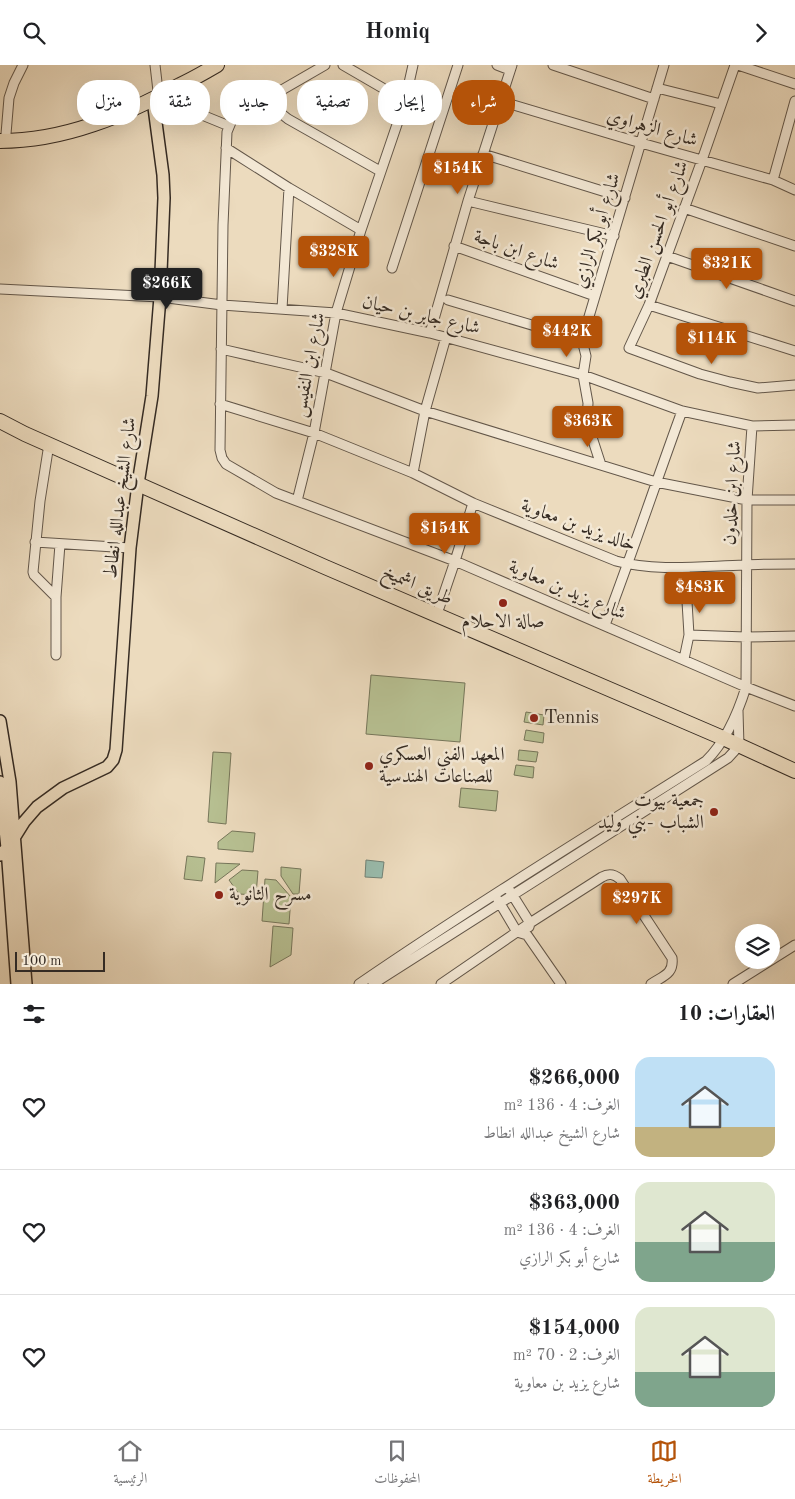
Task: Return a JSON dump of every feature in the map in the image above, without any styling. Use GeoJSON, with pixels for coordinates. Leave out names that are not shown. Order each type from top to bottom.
{"type":"FeatureCollection","features":[{"type":"Feature","properties":{"kind":"highway"},"geometry":{"type":"LineString","coordinates":[[180,80],[202,65]]}},
{"type":"Feature","properties":{"kind":"highway"},"geometry":{"type":"LineString","coordinates":[[187,80],[217,65]]}},
{"type":"Feature","properties":{"kind":"highway"},"geometry":{"type":"LineString","coordinates":[[2,139],[28,139],[57,135],[89,127],[130,111],[150,99]]}},
{"type":"Feature","properties":{"kind":"highway"},"geometry":{"type":"LineString","coordinates":[[0,421],[25,434]]}},
{"type":"Feature","properties":{"kind":"highway"},"geometry":{"type":"LineString","coordinates":[[0,427],[25,434]]}},
{"type":"Feature","properties":{"kind":"highway","name":"طريق اشميخ"},"geometry":{"type":"LineString","coordinates":[[25,434],[795,771]]}},
{"type":"Feature","properties":{"kind":"main road","name":"شارع الشيخ عبدالله انطاط"},"geometry":{"type":"LineString","coordinates":[[14,838],[24,822],[44,801],[64,788],[103,770],[110,764],[115,755],[130,548],[155,371],[164,197],[159,125]]}},
{"type":"Feature","properties":{"kind":"main road"},"geometry":{"type":"LineString","coordinates":[[0,721],[10,782],[14,838],[4,848]]}},
{"type":"Feature","properties":{"kind":"main road"},"geometry":{"type":"LineString","coordinates":[[0,782],[5,822],[4,848],[9,881],[17,984]]}},
{"type":"Feature","properties":{"kind":"main road"},"geometry":{"type":"LineString","coordinates":[[4,848],[26,984]]}},
{"type":"Feature","properties":{"kind":"main road"},"geometry":{"type":"LineString","coordinates":[[0,872],[9,881]]}},
{"type":"Feature","properties":{"kind":"street"},"geometry":{"type":"LineString","coordinates":[[2,139],[9,98],[23,65]]}},
{"type":"Feature","properties":{"kind":"street"},"geometry":{"type":"LineString","coordinates":[[155,65],[155,80]]}},
{"type":"Feature","properties":{"kind":"street"},"geometry":{"type":"LineString","coordinates":[[287,87],[324,65]]}},
{"type":"Feature","properties":{"kind":"street"},"geometry":{"type":"LineString","coordinates":[[343,65],[378,85]]}},
{"type":"Feature","properties":{"kind":"street","name":"شارع ابن النفيس"},"geometry":{"type":"LineString","coordinates":[[410,80],[413,65]]}},
{"type":"Feature","properties":{"kind":"street"},"geometry":{"type":"LineString","coordinates":[[392,268],[458,65]]}},
{"type":"Feature","properties":{"kind":"street"},"geometry":{"type":"LineString","coordinates":[[497,65],[511,67],[507,80]]}},
{"type":"Feature","properties":{"kind":"street"},"geometry":{"type":"LineString","coordinates":[[553,65],[654,99]]}},
{"type":"Feature","properties":{"kind":"street","name":"شارع أبو بكر الرازي"},"geometry":{"type":"LineString","coordinates":[[601,465],[587,422],[588,403],[583,375],[586,356],[582,340],[664,65]]}},
{"type":"Feature","properties":{"kind":"street"},"geometry":{"type":"LineString","coordinates":[[736,65],[795,84]]}},
{"type":"Feature","properties":{"kind":"street","name":"شارع أبو الحسن الطبري"},"geometry":{"type":"LineString","coordinates":[[736,65],[649,305],[630,348],[700,374],[730,382],[758,388],[795,385]]}},
{"type":"Feature","properties":{"kind":"street"},"geometry":{"type":"LineString","coordinates":[[658,88],[721,104]]}},
{"type":"Feature","properties":{"kind":"street"},"geometry":{"type":"LineString","coordinates":[[773,181],[795,101]]}},
{"type":"Feature","properties":{"kind":"street","name":"شارع الزهراوي"},"geometry":{"type":"LineString","coordinates":[[515,105],[773,181],[795,190]]}},
{"type":"Feature","properties":{"kind":"street"},"geometry":{"type":"LineString","coordinates":[[210,118],[229,126]]}},
{"type":"Feature","properties":{"kind":"street"},"geometry":{"type":"LineString","coordinates":[[287,118],[380,171]]}},
{"type":"Feature","properties":{"kind":"street","name":"شارع ابن النفيس"},"geometry":{"type":"LineString","coordinates":[[297,501],[314,433],[336,313],[361,230],[396,125]]}},
{"type":"Feature","properties":{"kind":"street"},"geometry":{"type":"LineString","coordinates":[[430,333],[492,125]]}},
{"type":"Feature","properties":{"kind":"street","name":"شارع يزيد بن معاوية"},"geometry":{"type":"LineString","coordinates":[[229,126],[226,148],[220,404],[220,450],[226,464],[276,493],[455,561],[746,687],[795,706]]}},
{"type":"Feature","properties":{"kind":"street"},"geometry":{"type":"LineString","coordinates":[[226,148],[361,230]]}},
{"type":"Feature","properties":{"kind":"street"},"geometry":{"type":"LineString","coordinates":[[483,154],[625,198]]}},
{"type":"Feature","properties":{"kind":"street"},"geometry":{"type":"LineString","coordinates":[[428,157],[477,173]]}},
{"type":"Feature","properties":{"kind":"street"},"geometry":{"type":"LineString","coordinates":[[282,309],[289,188]]}},
{"type":"Feature","properties":{"kind":"street"},"geometry":{"type":"LineString","coordinates":[[468,201],[614,236]]}},
{"type":"Feature","properties":{"kind":"street"},"geometry":{"type":"LineString","coordinates":[[684,208],[795,246]]}},
{"type":"Feature","properties":{"kind":"street","name":"شارع ابن باجة"},"geometry":{"type":"LineString","coordinates":[[455,246],[595,296]]}},
{"type":"Feature","properties":{"kind":"street"},"geometry":{"type":"LineString","coordinates":[[667,256],[795,301]]}},
{"type":"Feature","properties":{"kind":"street","name":"شارع جابر بن حيان"},"geometry":{"type":"LineString","coordinates":[[0,289],[160,297],[222,305],[336,313],[446,337],[583,375],[682,411],[752,425],[795,425]]}},
{"type":"Feature","properties":{"kind":"street"},"geometry":{"type":"LineString","coordinates":[[448,300],[582,340]]}},
{"type":"Feature","properties":{"kind":"street"},"geometry":{"type":"LineString","coordinates":[[649,305],[795,351]]}},
{"type":"Feature","properties":{"kind":"street"},"geometry":{"type":"LineString","coordinates":[[413,473],[425,411],[446,337]]}},
{"type":"Feature","properties":{"kind":"street"},"geometry":{"type":"LineString","coordinates":[[221,349],[326,373],[425,411],[656,482],[747,500],[795,500]]}},
{"type":"Feature","properties":{"kind":"street","name":"خالد يزيد بن معاوية"},"geometry":{"type":"LineString","coordinates":[[220,404],[314,433],[413,473],[473,503],[616,561],[628,564],[685,568],[795,564]]}},
{"type":"Feature","properties":{"kind":"street"},"geometry":{"type":"LineString","coordinates":[[605,625],[682,411]]}},
{"type":"Feature","properties":{"kind":"street","name":"شارع ابن خلدون"},"geometry":{"type":"LineString","coordinates":[[738,711],[746,687],[747,500],[752,425]]}},
{"type":"Feature","properties":{"kind":"street"},"geometry":{"type":"LineString","coordinates":[[49,444],[40,501],[33,574],[56,597]]}},
{"type":"Feature","properties":{"kind":"street"},"geometry":{"type":"LineString","coordinates":[[437,614],[473,503]]}},
{"type":"Feature","properties":{"kind":"street"},"geometry":{"type":"LineString","coordinates":[[35,542],[130,548]]}},
{"type":"Feature","properties":{"kind":"street"},"geometry":{"type":"LineString","coordinates":[[56,655],[56,597],[60,544]]}},
{"type":"Feature","properties":{"kind":"street"},"geometry":{"type":"LineString","coordinates":[[684,659],[689,635],[685,568]]}},
{"type":"Feature","properties":{"kind":"street"},"geometry":{"type":"LineString","coordinates":[[689,635],[795,636]]}},
{"type":"Feature","properties":{"kind":"street"},"geometry":{"type":"LineString","coordinates":[[359,984],[394,959],[706,761],[717,749],[738,711]]}},
{"type":"Feature","properties":{"kind":"street"},"geometry":{"type":"LineString","coordinates":[[373,984],[728,758],[739,746],[738,711]]}},
{"type":"Feature","properties":{"kind":"street"},"geometry":{"type":"LineString","coordinates":[[441,984],[522,934],[530,923],[606,874],[616,876],[632,895],[672,957],[673,965],[671,970],[651,984]]}},
{"type":"Feature","properties":{"kind":"street"},"geometry":{"type":"LineString","coordinates":[[507,887],[530,923]]}},
{"type":"Feature","properties":{"kind":"street"},"geometry":{"type":"LineString","coordinates":[[494,895],[561,984]]}},
{"type":"Feature","properties":{"kind":"street"},"geometry":{"type":"LineString","coordinates":[[734,984],[795,945]]}},
{"type":"Feature","properties":{"kind":"shaded area"},"geometry":{"type":"Polygon","coordinates":[[[371,675],[465,683],[460,742],[366,734],[371,675]]]}},
{"type":"Feature","properties":{"kind":"shaded area","name":"Tennis"},"geometry":{"type":"Polygon","coordinates":[[[526,712],[544,715],[543,725],[524,722],[526,712]]]}},
{"type":"Feature","properties":{"kind":"shaded area","name":"Tennis"},"geometry":{"type":"Polygon","coordinates":[[[526,730],[544,733],[543,743],[524,740],[526,730]]]}},
{"type":"Feature","properties":{"kind":"shaded area"},"geometry":{"type":"Polygon","coordinates":[[[519,750],[538,752],[536,762],[518,760],[519,750]]]}},
{"type":"Feature","properties":{"kind":"shaded area"},"geometry":{"type":"Polygon","coordinates":[[[213,752],[231,753],[226,824],[208,822],[213,752]]]}},
{"type":"Feature","properties":{"kind":"shaded area"},"geometry":{"type":"Polygon","coordinates":[[[516,765],[534,767],[533,778],[514,775],[516,765]]]}},
{"type":"Feature","properties":{"kind":"shaded area"},"geometry":{"type":"Polygon","coordinates":[[[461,788],[498,791],[496,811],[459,807],[461,788]]]}},
{"type":"Feature","properties":{"kind":"shaded area"},"geometry":{"type":"Polygon","coordinates":[[[232,831],[255,833],[253,852],[218,849],[218,842],[232,831]]]}},
{"type":"Feature","properties":{"kind":"shaded area"},"geometry":{"type":"Polygon","coordinates":[[[187,856],[205,858],[202,881],[184,879],[187,856]]]}},
{"type":"Feature","properties":{"kind":"shaded area"},"geometry":{"type":"Polygon","coordinates":[[[366,860],[384,862],[382,878],[365,877],[366,860]]]}},
{"type":"Feature","properties":{"kind":"shaded area"},"geometry":{"type":"Polygon","coordinates":[[[216,863],[240,864],[215,883],[216,863]]]}},
{"type":"Feature","properties":{"kind":"shaded area"},"geometry":{"type":"Polygon","coordinates":[[[281,867],[301,869],[299,894],[293,894],[281,876],[281,867]]]}},
{"type":"Feature","properties":{"kind":"shaded area"},"geometry":{"type":"Polygon","coordinates":[[[242,870],[258,871],[256,895],[239,894],[229,880],[242,870]]]}},
{"type":"Feature","properties":{"kind":"shaded area"},"geometry":{"type":"Polygon","coordinates":[[[265,879],[276,880],[291,897],[289,924],[262,921],[265,879]]]}},
{"type":"Feature","properties":{"kind":"shaded area"},"geometry":{"type":"Polygon","coordinates":[[[273,926],[293,928],[291,955],[270,967],[273,926]]]}},
{"type":"Feature","properties":{"kind":"place","name":"صالة الاحلام"},"geometry":{"type":"Point","coordinates":[503,603]}},
{"type":"Feature","properties":{"kind":"place","name":"Tennis"},"geometry":{"type":"Point","coordinates":[534,718]}},
{"type":"Feature","properties":{"kind":"place","name":"المعهد الفني العسكري للصناعات الهندسية"},"geometry":{"type":"Point","coordinates":[369,766]}},
{"type":"Feature","properties":{"kind":"place","name":"جمعية بيوت الشباب -بني وليد"},"geometry":{"type":"Point","coordinates":[714,812]}},
{"type":"Feature","properties":{"kind":"place","name":"مسرح الثانوية"},"geometry":{"type":"Point","coordinates":[219,895]}}]}
